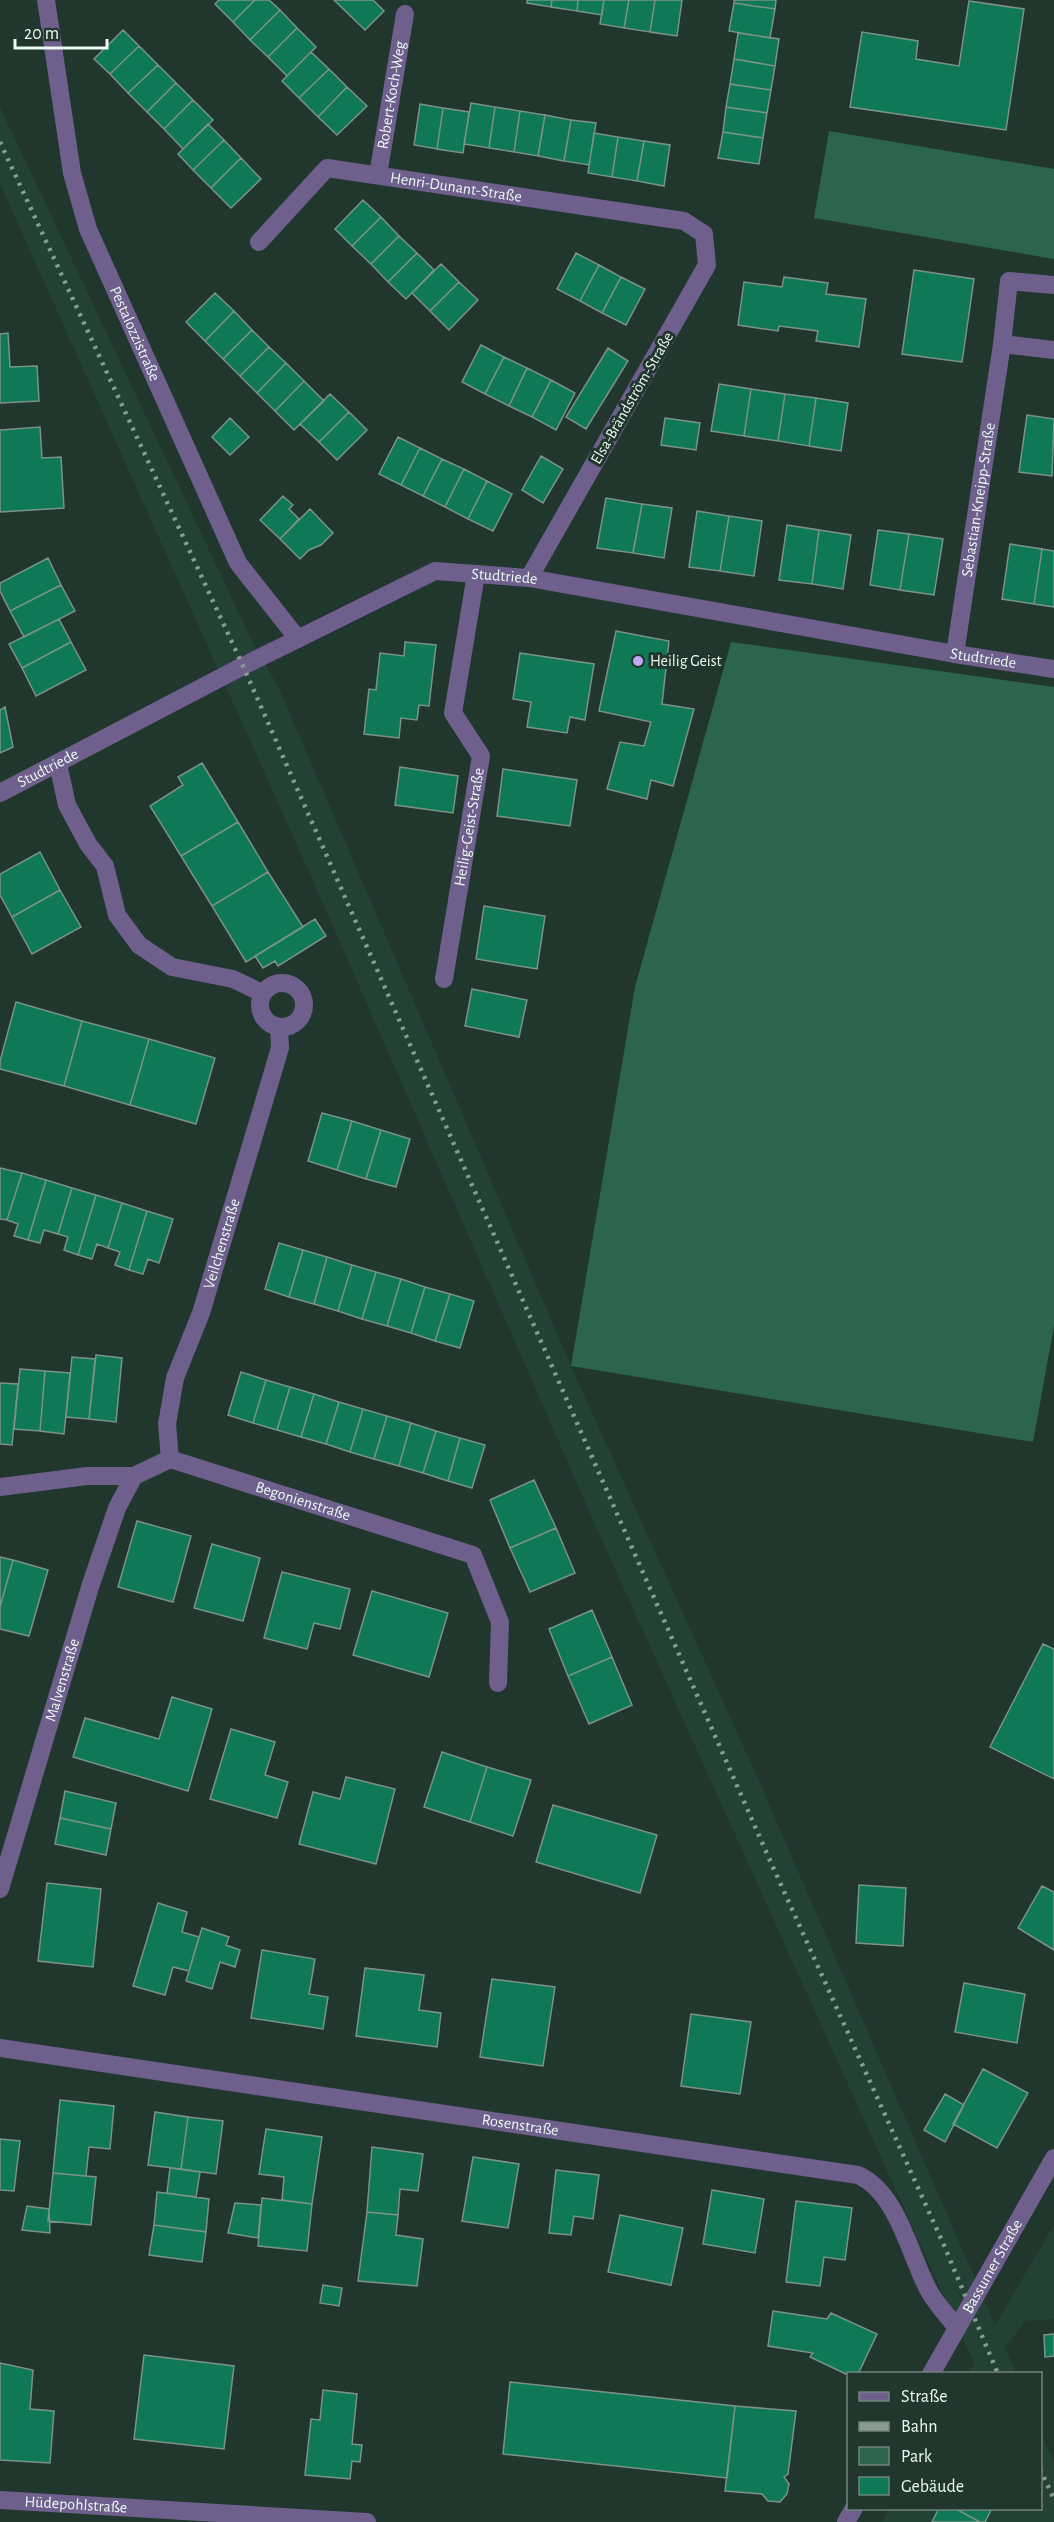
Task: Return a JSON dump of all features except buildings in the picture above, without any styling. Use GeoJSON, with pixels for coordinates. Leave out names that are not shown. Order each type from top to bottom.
{"type":"FeatureCollection","features":[{"type":"Feature","properties":{"kind":"street","name":"Pestalozzistraße"},"geometry":{"type":"LineString","coordinates":[[46,0],[72,173],[88,230],[238,563],[298,639]]}},
{"type":"Feature","properties":{"kind":"street","name":"Robert-Koch-Weg"},"geometry":{"type":"LineString","coordinates":[[378,175],[405,14]]}},
{"type":"Feature","properties":{"kind":"street","name":"Henri-Dunant-Straße"},"geometry":{"type":"LineString","coordinates":[[259,242],[327,168],[684,221]]}},
{"type":"Feature","properties":{"kind":"street","name":"Elsa-Brändström-Straße"},"geometry":{"type":"LineString","coordinates":[[529,578],[707,265],[704,234],[684,221]]}},
{"type":"Feature","properties":{"kind":"street","name":"Sebastian-Kneipp-Straße"},"geometry":{"type":"LineString","coordinates":[[955,654],[1010,281],[1054,285]]}},
{"type":"Feature","properties":{"kind":"street"},"geometry":{"type":"LineString","coordinates":[[1002,344],[1054,350]]}},
{"type":"Feature","properties":{"kind":"street","name":"Studtriede"},"geometry":{"type":"LineString","coordinates":[[0,793],[435,571],[529,578],[955,654],[1054,669]]}},
{"type":"Feature","properties":{"kind":"street","name":"Heilig-Geist-Straße"},"geometry":{"type":"LineString","coordinates":[[444,979],[482,756],[453,713],[476,574]]}},
{"type":"Feature","properties":{"kind":"street"},"geometry":{"type":"LineString","coordinates":[[58,764],[67,805],[88,844],[105,866],[117,915],[139,945],[172,967],[232,979],[262,993]]}},
{"type":"Feature","properties":{"kind":"street"},"geometry":{"type":"LineString","coordinates":[[275,983],[291,983],[303,994],[304,1011],[295,1024],[279,1028],[266,1021],[262,1015],[259,1008],[262,993],[275,983]]}},
{"type":"Feature","properties":{"kind":"street","name":"Veilchenstraße"},"geometry":{"type":"LineString","coordinates":[[170,1460],[167,1424],[175,1378],[201,1313],[280,1048],[279,1028]]}},
{"type":"Feature","properties":{"kind":"street"},"geometry":{"type":"LineString","coordinates":[[0,1487],[87,1476],[134,1476],[170,1460]]}},
{"type":"Feature","properties":{"kind":"street","name":"Begonienstraße"},"geometry":{"type":"LineString","coordinates":[[170,1460],[473,1555],[500,1622],[498,1683]]}},
{"type":"Feature","properties":{"kind":"street","name":"Malvenstraße"},"geometry":{"type":"LineString","coordinates":[[0,1889],[90,1587],[117,1508],[134,1476]]}},
{"type":"Feature","properties":{"kind":"street","name":"Rosenstraße"},"geometry":{"type":"LineString","coordinates":[[0,2048],[858,2175],[872,2181],[888,2199],[930,2293],[957,2328]]}},
{"type":"Feature","properties":{"kind":"street","name":"Bassumer Straße"},"geometry":{"type":"LineString","coordinates":[[932,2372],[1054,2158]]}},
{"type":"Feature","properties":{"kind":"street","name":"Hüdepohlstraße"},"geometry":{"type":"LineString","coordinates":[[0,2500],[367,2522]]}},
{"type":"Feature","properties":{"kind":"shaded area"},"geometry":{"type":"Polygon","coordinates":[[[0,107],[254,645],[278,686],[571,1366],[755,1772],[995,2325],[1054,2225],[1054,2319],[1025,2321],[1005,2348],[1016,2372],[969,2372],[974,2363],[596,1527],[314,883],[0,184],[0,107]]]}},
{"type":"Feature","properties":{"kind":"shaded area"},"geometry":{"type":"Polygon","coordinates":[[[1042,2434],[1054,2463],[1054,2522],[882,2522],[889,2510],[1042,2510],[1042,2434]]]}},
{"type":"Feature","properties":{"kind":"green space"},"geometry":{"type":"Polygon","coordinates":[[[829,131],[1054,169],[1054,259],[814,218],[829,131]]]}},
{"type":"Feature","properties":{"kind":"green space"},"geometry":{"type":"Polygon","coordinates":[[[731,642],[1054,687],[1054,1326],[1033,1442],[571,1366],[635,987],[731,642]]]}},
{"type":"Feature","properties":{"kind":"railway"},"geometry":{"type":"LineString","coordinates":[[0,142],[243,666],[772,1865],[943,2243],[997,2372]]}},
{"type":"Feature","properties":{"kind":"railway"},"geometry":{"type":"LineString","coordinates":[[1042,2473],[1054,2499]]}},
{"type":"Feature","properties":{"kind":"place","name":"Heilig Geist"},"geometry":{"type":"Point","coordinates":[638,661]}}]}
